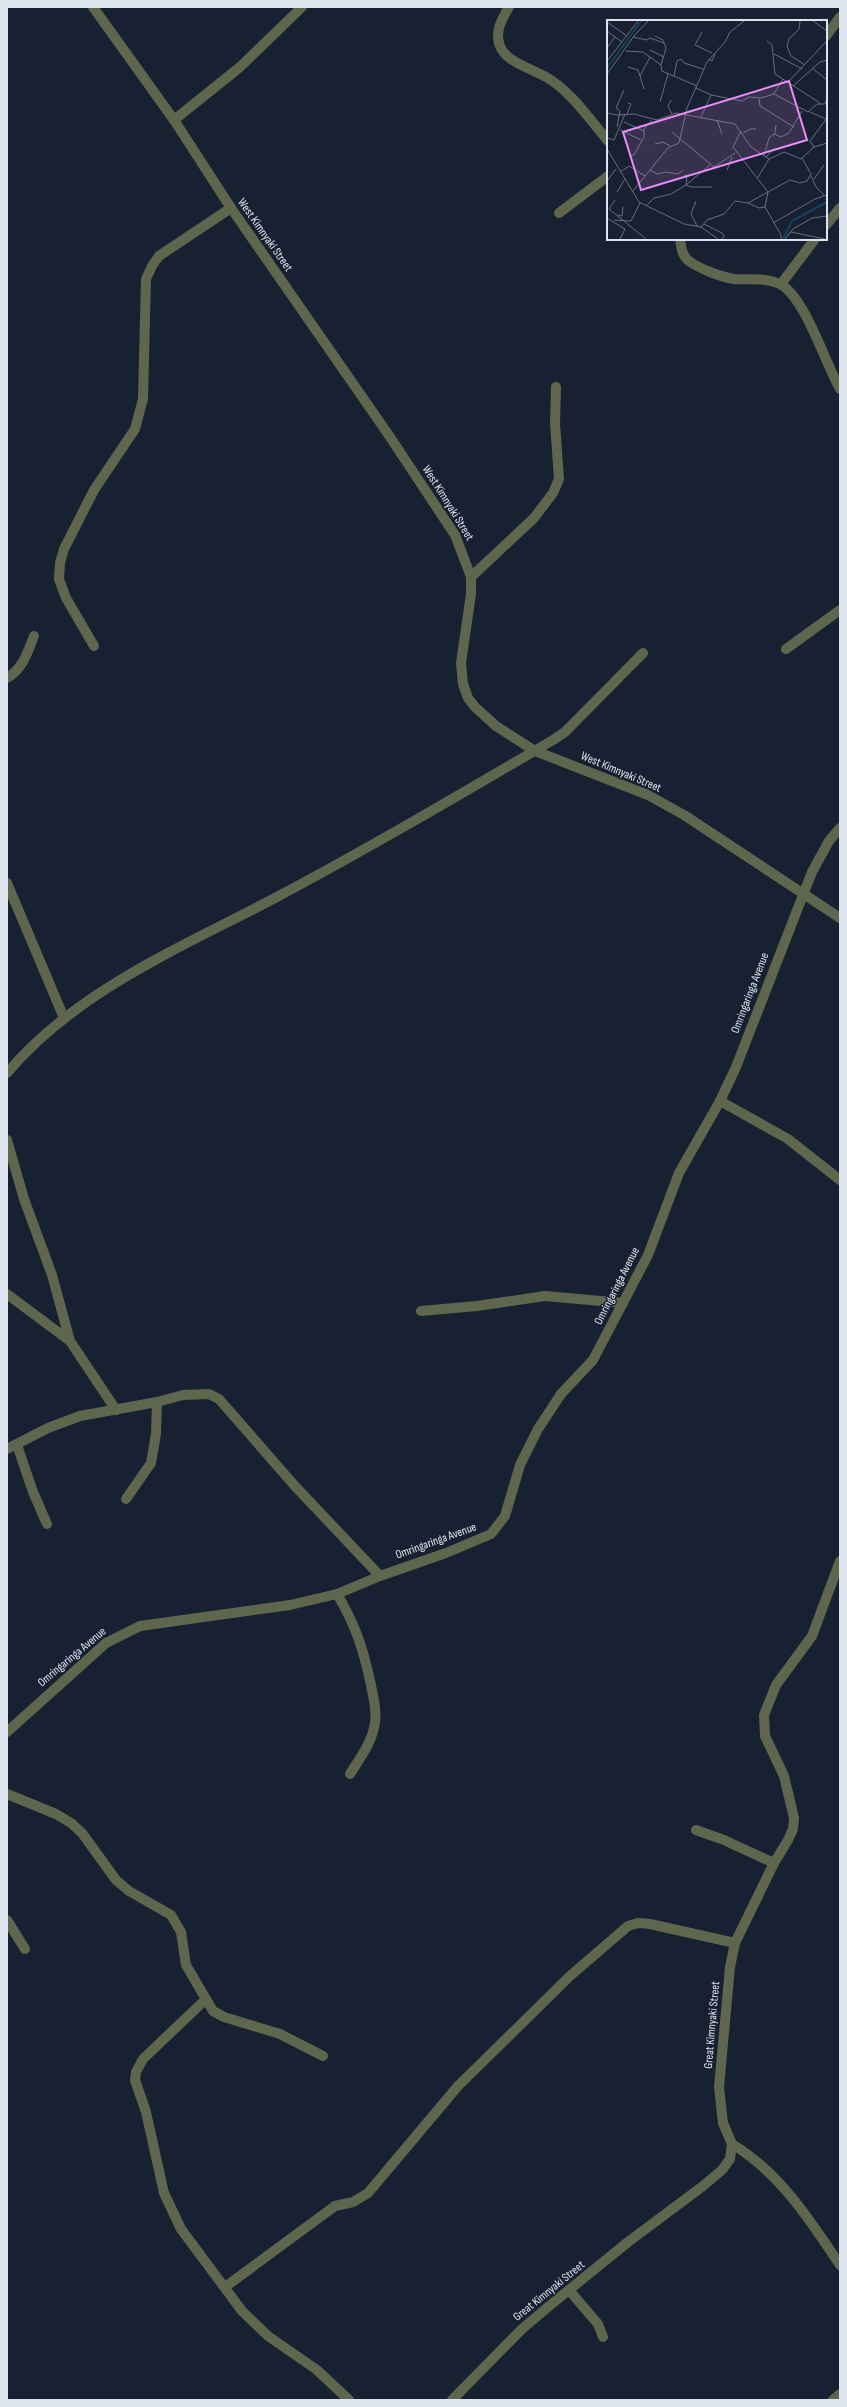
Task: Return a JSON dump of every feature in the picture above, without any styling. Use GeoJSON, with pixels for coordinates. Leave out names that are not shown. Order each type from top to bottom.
{"type":"FeatureCollection","features":[{"type":"Feature","properties":{"kind":"street","name":"West Kimnyaki Street"},"geometry":{"type":"LineString","coordinates":[[93,7],[174,120],[231,208],[445,519],[464,555],[471,577],[471,594],[461,662],[463,684],[468,698],[496,726],[535,750],[648,795],[739,851],[840,918]]}},
{"type":"Feature","properties":{"kind":"street"},"geometry":{"type":"LineString","coordinates":[[174,120],[240,67],[302,7]]}},
{"type":"Feature","properties":{"kind":"street"},"geometry":{"type":"LineString","coordinates":[[509,7],[498,30],[499,43],[504,53],[556,83],[584,112],[607,140]]}},
{"type":"Feature","properties":{"kind":"street"},"geometry":{"type":"LineString","coordinates":[[827,35],[840,18]]}},
{"type":"Feature","properties":{"kind":"street"},"geometry":{"type":"LineString","coordinates":[[558,213],[607,177]]}},
{"type":"Feature","properties":{"kind":"street"},"geometry":{"type":"LineString","coordinates":[[94,646],[66,598],[59,579],[60,563],[64,549],[94,490],[135,429],[140,413],[143,392],[146,279],[159,256],[231,208]]}},
{"type":"Feature","properties":{"kind":"street"},"geometry":{"type":"LineString","coordinates":[[827,224],[840,208]]}},
{"type":"Feature","properties":{"kind":"street"},"geometry":{"type":"LineString","coordinates":[[680,240],[681,248],[688,261],[734,279],[763,279],[781,284],[794,296],[803,309],[828,368],[840,389]]}},
{"type":"Feature","properties":{"kind":"street"},"geometry":{"type":"LineString","coordinates":[[781,284],[815,240]]}},
{"type":"Feature","properties":{"kind":"street"},"geometry":{"type":"LineString","coordinates":[[471,577],[534,518],[553,493],[559,479],[554,423],[556,387]]}},
{"type":"Feature","properties":{"kind":"street"},"geometry":{"type":"LineString","coordinates":[[786,649],[840,610]]}},
{"type":"Feature","properties":{"kind":"street"},"geometry":{"type":"LineString","coordinates":[[7,678],[18,669],[34,636]]}},
{"type":"Feature","properties":{"kind":"street"},"geometry":{"type":"LineString","coordinates":[[7,1073],[27,1051],[64,1018],[168,951],[338,864],[565,732],[642,653]]}},
{"type":"Feature","properties":{"kind":"street","name":"Omringaringa Avenue"},"geometry":{"type":"LineString","coordinates":[[7,1732],[106,1643],[124,1632],[140,1626],[275,1607],[337,1594],[380,1576],[478,1541],[491,1534],[500,1525],[505,1516],[520,1465],[538,1429],[561,1394],[593,1360],[655,1241],[679,1173],[720,1102],[736,1067],[819,859],[840,828]]}},
{"type":"Feature","properties":{"kind":"street"},"geometry":{"type":"LineString","coordinates":[[7,883],[64,1018]]}},
{"type":"Feature","properties":{"kind":"street"},"geometry":{"type":"LineString","coordinates":[[720,1102],[788,1139],[840,1180]]}},
{"type":"Feature","properties":{"kind":"street"},"geometry":{"type":"LineString","coordinates":[[7,1140],[24,1199],[52,1275],[70,1341],[116,1410]]}},
{"type":"Feature","properties":{"kind":"street"},"geometry":{"type":"LineString","coordinates":[[7,1294],[70,1341]]}},
{"type":"Feature","properties":{"kind":"street"},"geometry":{"type":"LineString","coordinates":[[421,1311],[477,1306],[545,1296],[623,1303]]}},
{"type":"Feature","properties":{"kind":"street"},"geometry":{"type":"LineString","coordinates":[[7,1449],[48,1428],[80,1416],[158,1402],[183,1395],[209,1394],[220,1399],[294,1485],[380,1576]]}},
{"type":"Feature","properties":{"kind":"street"},"geometry":{"type":"LineString","coordinates":[[126,1499],[151,1463],[156,1434],[158,1402]]}},
{"type":"Feature","properties":{"kind":"street"},"geometry":{"type":"LineString","coordinates":[[17,1445],[33,1492],[47,1524]]}},
{"type":"Feature","properties":{"kind":"street","name":"Great Kimnyaki Street"},"geometry":{"type":"LineString","coordinates":[[452,2400],[522,2329],[628,2242],[671,2212],[722,2170],[730,2159],[732,2144],[722,2123],[719,2087],[730,1967],[735,1943],[774,1863],[788,1840],[793,1829],[794,1818],[784,1776],[765,1736],[764,1715],[776,1685],[812,1636],[840,1561]]}},
{"type":"Feature","properties":{"kind":"street"},"geometry":{"type":"LineString","coordinates":[[337,1594],[356,1627],[361,1642],[375,1706],[376,1721],[371,1737],[350,1774]]}},
{"type":"Feature","properties":{"kind":"street"},"geometry":{"type":"LineString","coordinates":[[7,1794],[56,1814],[71,1823],[82,1833],[116,1880],[129,1891],[171,1915],[181,1932],[186,1965],[204,2000],[218,2015],[280,2034],[323,2056]]}},
{"type":"Feature","properties":{"kind":"street"},"geometry":{"type":"LineString","coordinates":[[696,1830],[724,1840],[774,1863]]}},
{"type":"Feature","properties":{"kind":"street"},"geometry":{"type":"LineString","coordinates":[[7,1920],[25,1949]]}},
{"type":"Feature","properties":{"kind":"street"},"geometry":{"type":"LineString","coordinates":[[225,2287],[335,2206],[353,2202],[368,2193],[458,2086],[570,1976],[628,1926],[638,1923],[650,1924],[735,1943]]}},
{"type":"Feature","properties":{"kind":"street"},"geometry":{"type":"LineString","coordinates":[[204,2000],[143,2059],[136,2072],[135,2080],[146,2112],[164,2193],[181,2229],[242,2312],[254,2324],[317,2370],[349,2400]]}},
{"type":"Feature","properties":{"kind":"street"},"geometry":{"type":"LineString","coordinates":[[732,2144],[764,2166],[797,2202],[840,2265]]}},
{"type":"Feature","properties":{"kind":"street"},"geometry":{"type":"LineString","coordinates":[[569,2290],[598,2324],[603,2337]]}},
{"type":"Feature","properties":{"kind":"street"},"geometry":{"type":"LineString","coordinates":[[833,2400],[840,2394]]}}]}
